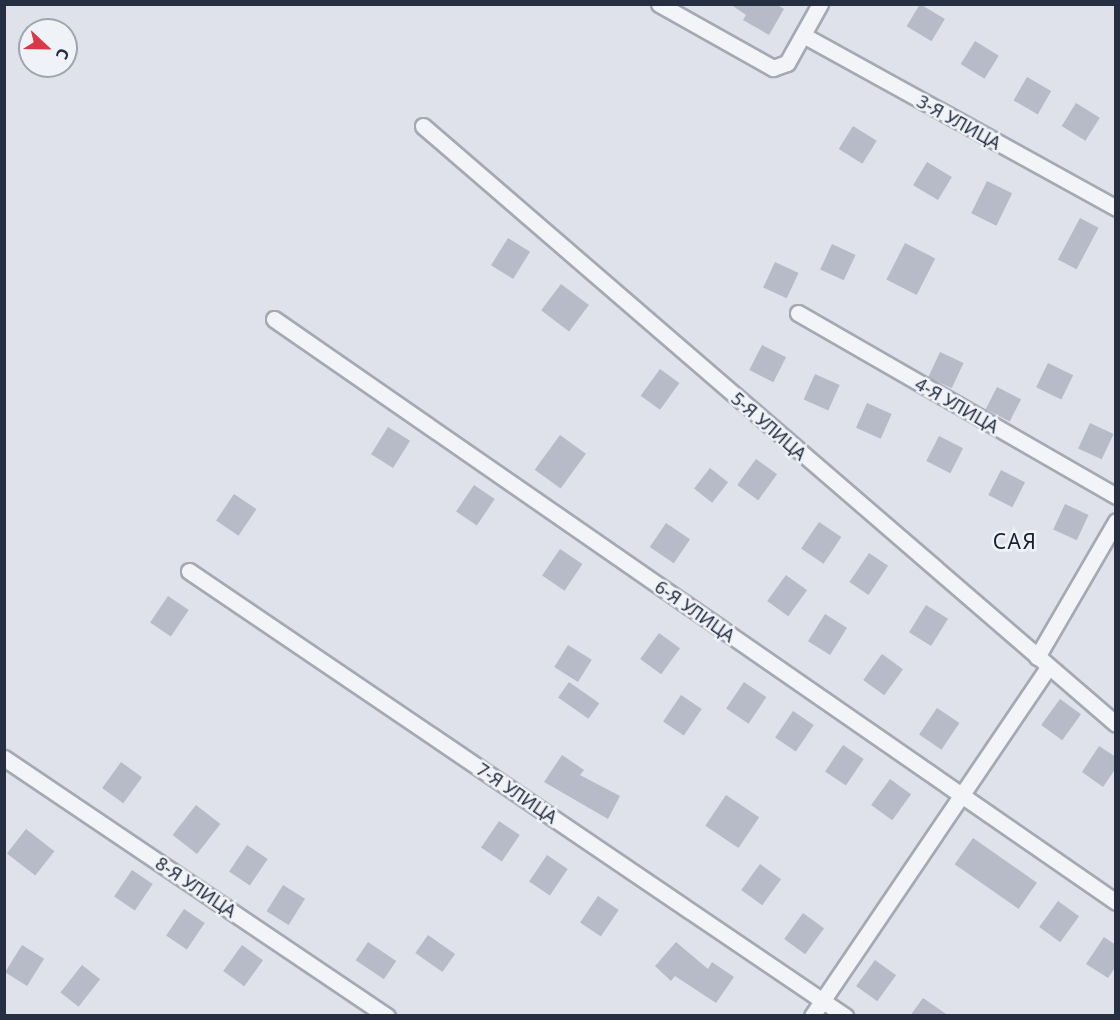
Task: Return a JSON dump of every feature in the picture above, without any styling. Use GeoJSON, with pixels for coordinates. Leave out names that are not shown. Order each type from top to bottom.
{"type":"FeatureCollection","features":[{"type":"Feature","properties":{"kind":"street"},"geometry":{"type":"LineString","coordinates":[[659,4],[773,68],[787,63],[820,4]]}},
{"type":"Feature","properties":{"kind":"street","name":"3-Я УЛИЦА"},"geometry":{"type":"LineString","coordinates":[[802,35],[1116,208]]}},
{"type":"Feature","properties":{"kind":"street","name":"5-Я УЛИЦА"},"geometry":{"type":"LineString","coordinates":[[423,126],[1116,724]]}},
{"type":"Feature","properties":{"kind":"street","name":"4-Я УЛИЦА"},"geometry":{"type":"LineString","coordinates":[[798,314],[1116,496]]}},
{"type":"Feature","properties":{"kind":"street","name":"6-Я УЛИЦА"},"geometry":{"type":"LineString","coordinates":[[273,319],[1116,902]]}},
{"type":"Feature","properties":{"kind":"street"},"geometry":{"type":"LineString","coordinates":[[812,1016],[962,796],[1043,663],[1116,521]]}},
{"type":"Feature","properties":{"kind":"street","name":"7-Я УЛИЦА"},"geometry":{"type":"LineString","coordinates":[[189,571],[845,1016]]}},
{"type":"Feature","properties":{"kind":"street","name":"8-Я УЛИЦА"},"geometry":{"type":"LineString","coordinates":[[4,758],[387,1016]]}},
{"type":"Feature","properties":{"kind":"building"},"geometry":{"type":"Polygon","coordinates":[[[730,4],[776,4],[784,9],[769,35],[743,20],[746,15],[730,4]]]}},
{"type":"Feature","properties":{"kind":"building"},"geometry":{"type":"Polygon","coordinates":[[[920,4],[945,19],[931,41],[907,26],[920,4]]]}},
{"type":"Feature","properties":{"kind":"building"},"geometry":{"type":"Polygon","coordinates":[[[975,41],[999,56],[984,79],[961,64],[975,41]]]}},
{"type":"Feature","properties":{"kind":"building"},"geometry":{"type":"Polygon","coordinates":[[[1027,77],[1051,91],[1038,114],[1014,100],[1027,77]]]}},
{"type":"Feature","properties":{"kind":"building"},"geometry":{"type":"Polygon","coordinates":[[[1076,103],[1100,118],[1085,141],[1062,126],[1076,103]]]}},
{"type":"Feature","properties":{"kind":"building"},"geometry":{"type":"Polygon","coordinates":[[[853,126],[877,141],[862,164],[839,149],[853,126]]]}},
{"type":"Feature","properties":{"kind":"building"},"geometry":{"type":"Polygon","coordinates":[[[927,162],[952,177],[938,200],[913,185],[927,162]]]}},
{"type":"Feature","properties":{"kind":"building"},"geometry":{"type":"Polygon","coordinates":[[[987,181],[1012,193],[996,226],[971,213],[987,181]]]}},
{"type":"Feature","properties":{"kind":"building"},"geometry":{"type":"Polygon","coordinates":[[[1080,218],[1099,228],[1076,269],[1058,259],[1080,218]]]}},
{"type":"Feature","properties":{"kind":"building"},"geometry":{"type":"Polygon","coordinates":[[[508,238],[530,252],[513,279],[491,265],[508,238]]]}},
{"type":"Feature","properties":{"kind":"building"},"geometry":{"type":"Polygon","coordinates":[[[905,243],[935,258],[917,295],[886,280],[905,243]]]}},
{"type":"Feature","properties":{"kind":"building"},"geometry":{"type":"Polygon","coordinates":[[[832,244],[856,255],[844,280],[820,269],[832,244]]]}},
{"type":"Feature","properties":{"kind":"building"},"geometry":{"type":"Polygon","coordinates":[[[775,262],[799,273],[787,298],[763,287],[775,262]]]}},
{"type":"Feature","properties":{"kind":"building"},"geometry":{"type":"Polygon","coordinates":[[[561,284],[589,305],[569,331],[541,310],[561,284]]]}},
{"type":"Feature","properties":{"kind":"building"},"geometry":{"type":"Polygon","coordinates":[[[762,345],[786,357],[773,382],[749,370],[762,345]]]}},
{"type":"Feature","properties":{"kind":"building"},"geometry":{"type":"Polygon","coordinates":[[[940,352],[964,363],[952,388],[928,377],[940,352]]]}},
{"type":"Feature","properties":{"kind":"building"},"geometry":{"type":"Polygon","coordinates":[[[1048,363],[1073,375],[1061,400],[1036,387],[1048,363]]]}},
{"type":"Feature","properties":{"kind":"building"},"geometry":{"type":"Polygon","coordinates":[[[660,369],[679,383],[660,410],[641,396],[660,369]]]}},
{"type":"Feature","properties":{"kind":"building"},"geometry":{"type":"Polygon","coordinates":[[[815,374],[840,385],[828,411],[804,400],[815,374]]]}},
{"type":"Feature","properties":{"kind":"building"},"geometry":{"type":"Polygon","coordinates":[[[997,387],[1021,399],[1010,422],[986,409],[997,387]]]}},
{"type":"Feature","properties":{"kind":"building"},"geometry":{"type":"Polygon","coordinates":[[[867,403],[892,414],[881,439],[856,428],[867,403]]]}},
{"type":"Feature","properties":{"kind":"building"},"geometry":{"type":"Polygon","coordinates":[[[1090,423],[1114,434],[1102,459],[1078,448],[1090,423]]]}},
{"type":"Feature","properties":{"kind":"building"},"geometry":{"type":"Polygon","coordinates":[[[388,427],[410,441],[393,468],[371,454],[388,427]]]}},
{"type":"Feature","properties":{"kind":"building"},"geometry":{"type":"Polygon","coordinates":[[[560,435],[586,454],[561,489],[535,470],[560,435]]]}},
{"type":"Feature","properties":{"kind":"building"},"geometry":{"type":"Polygon","coordinates":[[[939,436],[963,448],[950,473],[926,461],[939,436]]]}},
{"type":"Feature","properties":{"kind":"building"},"geometry":{"type":"Polygon","coordinates":[[[756,459],[777,474],[758,500],[737,485],[756,459]]]}},
{"type":"Feature","properties":{"kind":"building"},"geometry":{"type":"Polygon","coordinates":[[[710,468],[728,482],[712,503],[694,488],[710,468]]]}},
{"type":"Feature","properties":{"kind":"building"},"geometry":{"type":"Polygon","coordinates":[[[1001,470],[1025,482],[1012,507],[988,495],[1001,470]]]}},
{"type":"Feature","properties":{"kind":"building"},"geometry":{"type":"Polygon","coordinates":[[[474,485],[495,499],[477,526],[456,512],[474,485]]]}},
{"type":"Feature","properties":{"kind":"building"},"geometry":{"type":"Polygon","coordinates":[[[234,494],[256,509],[238,536],[216,521],[234,494]]]}},
{"type":"Feature","properties":{"kind":"building"},"geometry":{"type":"Polygon","coordinates":[[[1065,504],[1089,515],[1077,540],[1053,529],[1065,504]]]}},
{"type":"Feature","properties":{"kind":"building"},"geometry":{"type":"Polygon","coordinates":[[[819,522],[841,537],[823,564],[801,549],[819,522]]]}},
{"type":"Feature","properties":{"kind":"building"},"geometry":{"type":"Polygon","coordinates":[[[666,523],[690,539],[674,563],[650,547],[666,523]]]}},
{"type":"Feature","properties":{"kind":"building"},"geometry":{"type":"Polygon","coordinates":[[[560,549],[582,564],[564,591],[542,576],[560,549]]]}},
{"type":"Feature","properties":{"kind":"building"},"geometry":{"type":"Polygon","coordinates":[[[869,553],[888,566],[868,595],[849,582],[869,553]]]}},
{"type":"Feature","properties":{"kind":"building"},"geometry":{"type":"Polygon","coordinates":[[[786,575],[807,590],[788,616],[767,601],[786,575]]]}},
{"type":"Feature","properties":{"kind":"building"},"geometry":{"type":"Polygon","coordinates":[[[168,596],[189,610],[171,637],[150,623],[168,596]]]}},
{"type":"Feature","properties":{"kind":"building"},"geometry":{"type":"Polygon","coordinates":[[[926,605],[948,619],[931,646],[909,632],[926,605]]]}},
{"type":"Feature","properties":{"kind":"building"},"geometry":{"type":"Polygon","coordinates":[[[825,614],[847,628],[830,655],[808,641],[825,614]]]}},
{"type":"Feature","properties":{"kind":"building"},"geometry":{"type":"Polygon","coordinates":[[[659,633],[680,648],[661,674],[640,659],[659,633]]]}},
{"type":"Feature","properties":{"kind":"building"},"geometry":{"type":"Polygon","coordinates":[[[568,645],[592,660],[578,682],[554,667],[568,645]]]}},
{"type":"Feature","properties":{"kind":"building"},"geometry":{"type":"Polygon","coordinates":[[[882,654],[903,669],[884,695],[863,680],[882,654]]]}},
{"type":"Feature","properties":{"kind":"building"},"geometry":{"type":"Polygon","coordinates":[[[569,682],[599,703],[588,719],[558,698],[569,682]]]}},
{"type":"Feature","properties":{"kind":"building"},"geometry":{"type":"Polygon","coordinates":[[[744,682],[766,697],[748,724],[726,709],[744,682]]]}},
{"type":"Feature","properties":{"kind":"building"},"geometry":{"type":"Polygon","coordinates":[[[681,695],[702,709],[684,736],[663,722],[681,695]]]}},
{"type":"Feature","properties":{"kind":"building"},"geometry":{"type":"Polygon","coordinates":[[[1060,699],[1081,714],[1062,740],[1041,725],[1060,699]]]}},
{"type":"Feature","properties":{"kind":"building"},"geometry":{"type":"Polygon","coordinates":[[[937,708],[959,723],[941,750],[919,735],[937,708]]]}},
{"type":"Feature","properties":{"kind":"building"},"geometry":{"type":"Polygon","coordinates":[[[793,711],[814,725],[796,752],[775,738],[793,711]]]}},
{"type":"Feature","properties":{"kind":"building"},"geometry":{"type":"Polygon","coordinates":[[[843,745],[864,759],[846,786],[825,772],[843,745]]]}},
{"type":"Feature","properties":{"kind":"building"},"geometry":{"type":"Polygon","coordinates":[[[1099,746],[1116,757],[1116,768],[1103,787],[1082,772],[1099,746]]]}},
{"type":"Feature","properties":{"kind":"building"},"geometry":{"type":"Polygon","coordinates":[[[562,755],[584,770],[580,775],[620,796],[608,819],[544,782],[562,755]]]}},
{"type":"Feature","properties":{"kind":"building"},"geometry":{"type":"Polygon","coordinates":[[[121,762],[142,777],[123,803],[102,788],[121,762]]]}},
{"type":"Feature","properties":{"kind":"building"},"geometry":{"type":"Polygon","coordinates":[[[890,779],[911,794],[892,820],[871,805],[890,779]]]}},
{"type":"Feature","properties":{"kind":"building"},"geometry":{"type":"Polygon","coordinates":[[[726,795],[759,817],[738,848],[705,826],[726,795]]]}},
{"type":"Feature","properties":{"kind":"building"},"geometry":{"type":"Polygon","coordinates":[[[196,805],[220,824],[197,854],[173,835],[196,805]]]}},
{"type":"Feature","properties":{"kind":"building"},"geometry":{"type":"Polygon","coordinates":[[[499,821],[520,835],[502,862],[481,848],[499,821]]]}},
{"type":"Feature","properties":{"kind":"building"},"geometry":{"type":"Polygon","coordinates":[[[26,829],[54,851],[35,876],[7,853],[26,829]]]}},
{"type":"Feature","properties":{"kind":"building"},"geometry":{"type":"Polygon","coordinates":[[[973,838],[1037,883],[1019,909],[955,864],[973,838]]]}},
{"type":"Feature","properties":{"kind":"building"},"geometry":{"type":"Polygon","coordinates":[[[247,845],[268,859],[250,886],[229,872],[247,845]]]}},
{"type":"Feature","properties":{"kind":"building"},"geometry":{"type":"Polygon","coordinates":[[[547,855],[568,869],[550,896],[529,882],[547,855]]]}},
{"type":"Feature","properties":{"kind":"building"},"geometry":{"type":"Polygon","coordinates":[[[760,864],[781,879],[762,905],[741,890],[760,864]]]}},
{"type":"Feature","properties":{"kind":"building"},"geometry":{"type":"Polygon","coordinates":[[[132,870],[153,884],[135,911],[114,897],[132,870]]]}},
{"type":"Feature","properties":{"kind":"building"},"geometry":{"type":"Polygon","coordinates":[[[283,885],[305,899],[289,925],[267,911],[283,885]]]}},
{"type":"Feature","properties":{"kind":"building"},"geometry":{"type":"Polygon","coordinates":[[[598,896],[619,910],[601,937],[580,923],[598,896]]]}},
{"type":"Feature","properties":{"kind":"building"},"geometry":{"type":"Polygon","coordinates":[[[1058,901],[1079,916],[1060,942],[1039,927],[1058,901]]]}},
{"type":"Feature","properties":{"kind":"building"},"geometry":{"type":"Polygon","coordinates":[[[184,909],[205,923],[187,950],[166,936],[184,909]]]}},
{"type":"Feature","properties":{"kind":"building"},"geometry":{"type":"Polygon","coordinates":[[[803,913],[824,928],[805,954],[784,939],[803,913]]]}},
{"type":"Feature","properties":{"kind":"building"},"geometry":{"type":"Polygon","coordinates":[[[428,935],[455,954],[442,972],[415,953],[428,935]]]}},
{"type":"Feature","properties":{"kind":"building"},"geometry":{"type":"Polygon","coordinates":[[[1104,937],[1116,945],[1116,966],[1108,978],[1086,964],[1104,937]]]}},
{"type":"Feature","properties":{"kind":"building"},"geometry":{"type":"Polygon","coordinates":[[[368,942],[396,961],[384,979],[356,960],[368,942]]]}},
{"type":"Feature","properties":{"kind":"building"},"geometry":{"type":"Polygon","coordinates":[[[676,942],[708,969],[712,962],[734,977],[716,1003],[675,976],[671,981],[655,966],[676,942]]]}},
{"type":"Feature","properties":{"kind":"building"},"geometry":{"type":"Polygon","coordinates":[[[22,945],[44,959],[27,986],[5,972],[22,945]]]}},
{"type":"Feature","properties":{"kind":"building"},"geometry":{"type":"Polygon","coordinates":[[[242,945],[263,960],[244,986],[223,971],[242,945]]]}},
{"type":"Feature","properties":{"kind":"building"},"geometry":{"type":"Polygon","coordinates":[[[875,960],[896,975],[877,1001],[856,986],[875,960]]]}},
{"type":"Feature","properties":{"kind":"building"},"geometry":{"type":"Polygon","coordinates":[[[82,965],[100,979],[79,1007],[60,993],[82,965]]]}},
{"type":"Feature","properties":{"kind":"building"},"geometry":{"type":"Polygon","coordinates":[[[923,998],[949,1016],[910,1016],[923,998]]]}},
{"type":"Feature","properties":{"kind":"district","name":"САЯ"},"geometry":{"type":"Point","coordinates":[1015,541]}}]}
